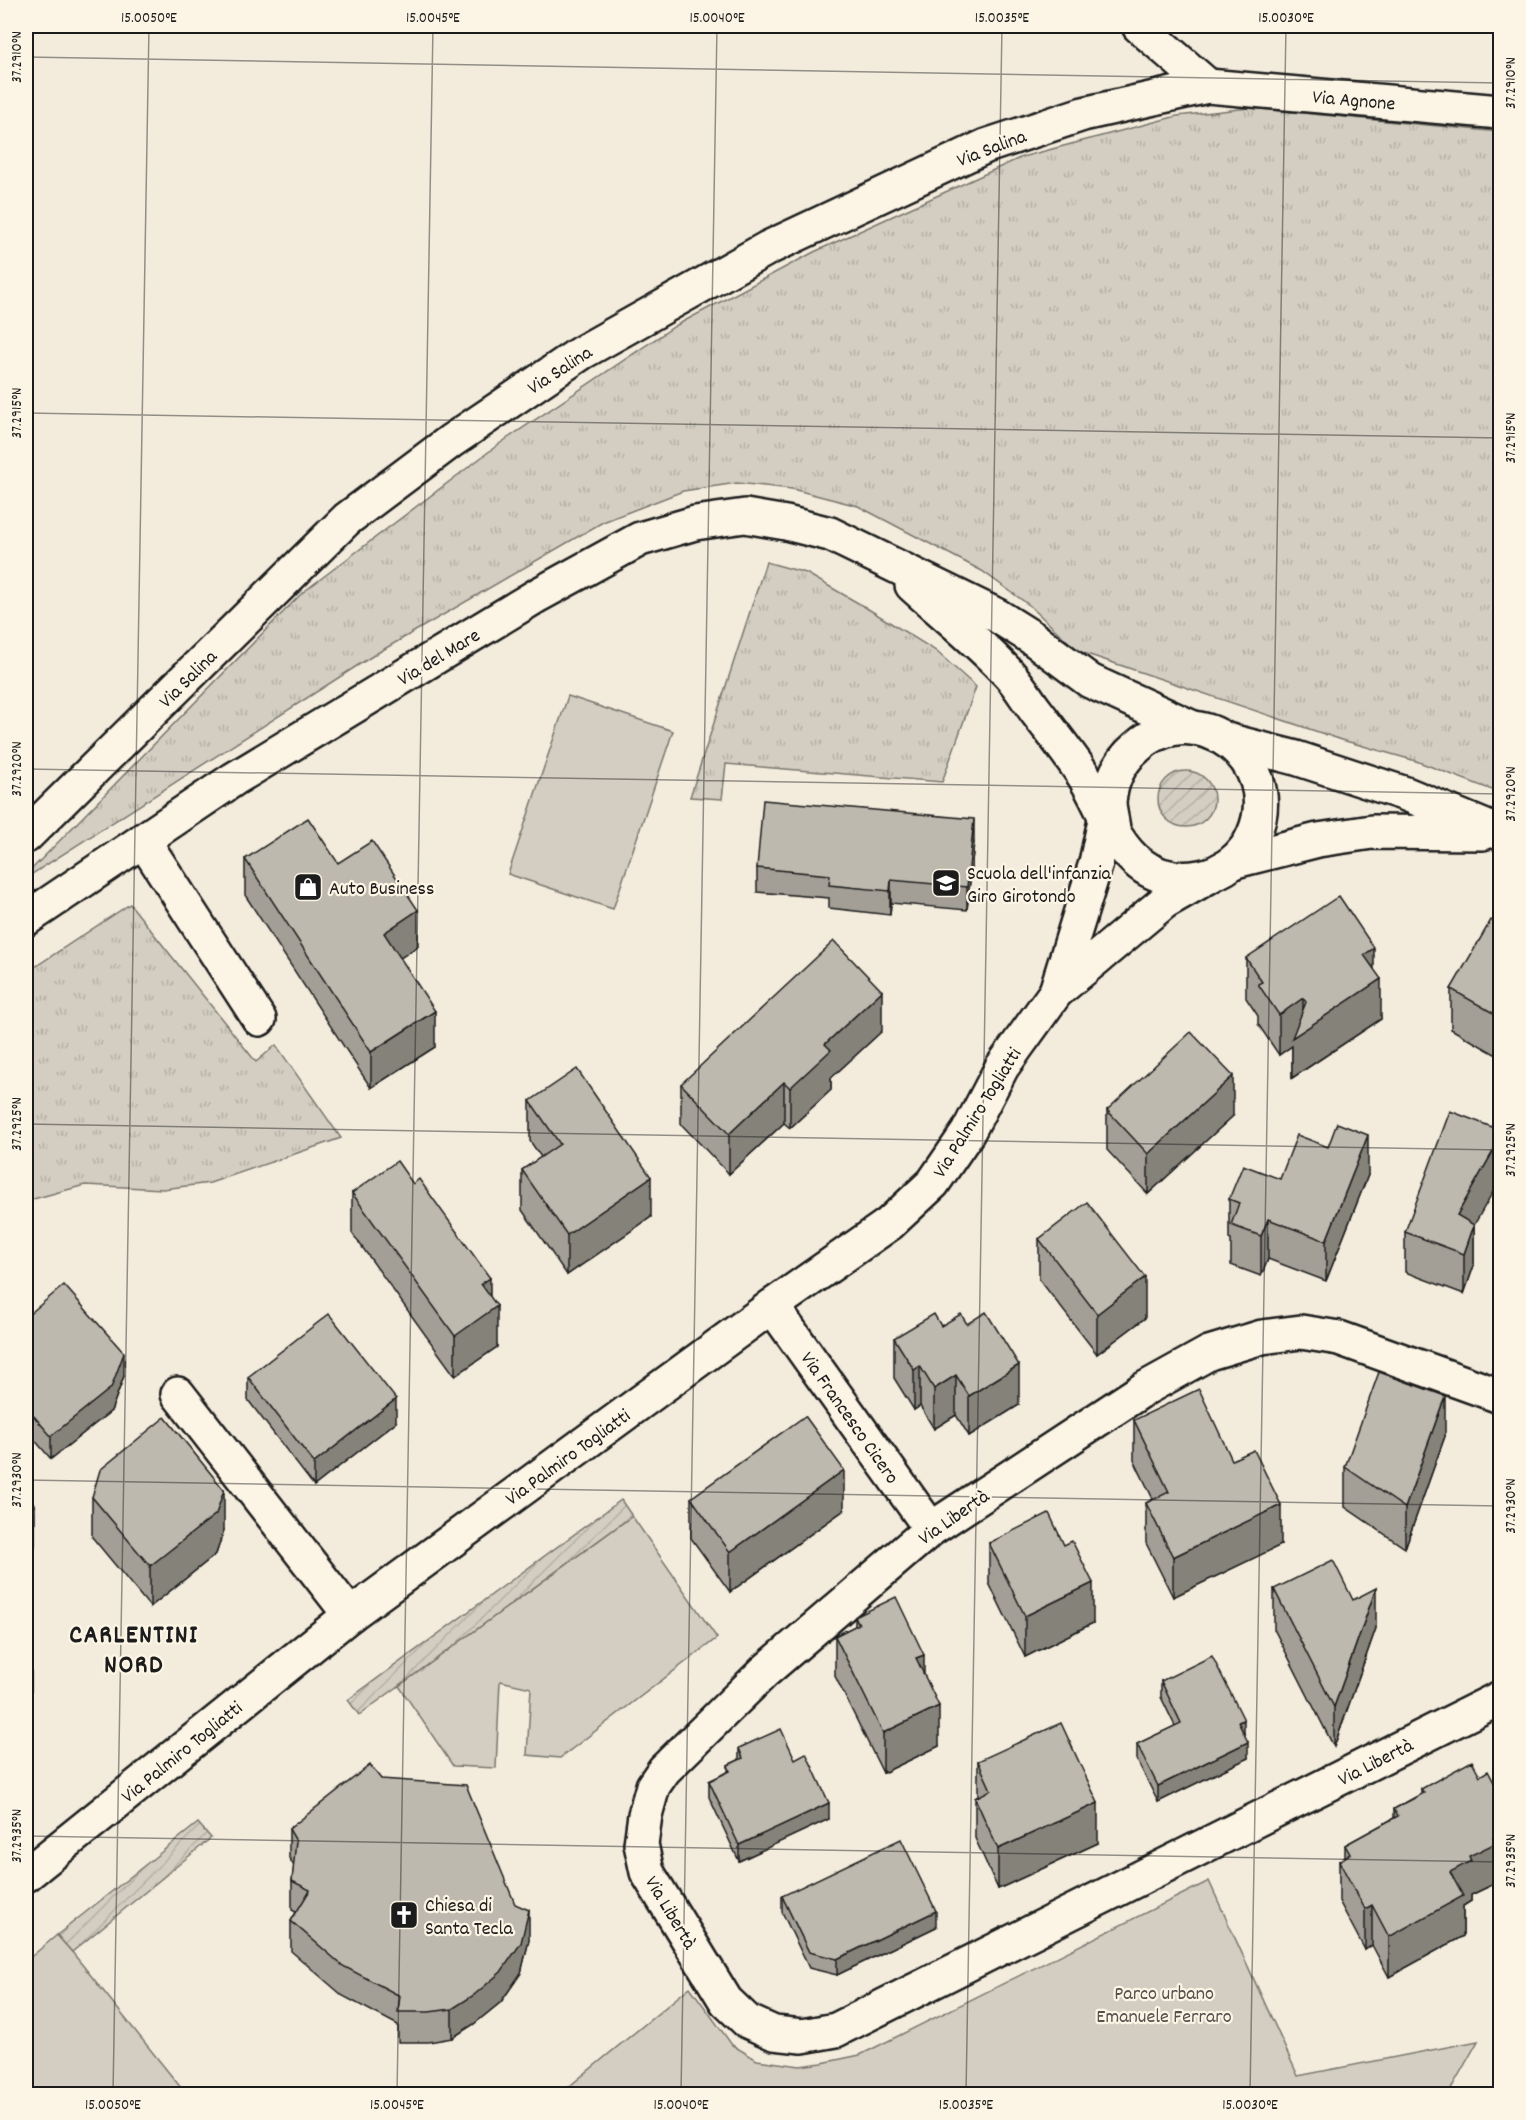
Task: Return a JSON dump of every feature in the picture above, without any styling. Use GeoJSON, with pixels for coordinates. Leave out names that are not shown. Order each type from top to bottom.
{"type":"FeatureCollection","features":[{"type":"Feature","properties":{"kind":"street"},"geometry":{"type":"LineString","coordinates":[[1138,26],[1208,86]]}},
{"type":"Feature","properties":{"kind":"street","name":"Via Agnone"},"geometry":{"type":"LineString","coordinates":[[1208,86],[1500,112]]}},
{"type":"Feature","properties":{"kind":"street","name":"Via Salina"},"geometry":{"type":"LineString","coordinates":[[26,836],[347,519],[451,441],[581,353],[768,248],[987,146],[1083,114],[1208,86]]}},
{"type":"Feature","properties":{"kind":"street","name":"Via del Mare"},"geometry":{"type":"LineString","coordinates":[[26,919],[264,761],[538,595],[640,539],[694,523],[745,516],[830,534],[886,562]]}},
{"type":"Feature","properties":{"kind":"street"},"geometry":{"type":"LineString","coordinates":[[886,562],[996,615],[1031,637],[1090,681],[1193,728],[1210,732],[1226,740],[1296,758],[1406,794],[1500,833]]}},
{"type":"Feature","properties":{"kind":"street"},"geometry":{"type":"LineString","coordinates":[[886,562],[1010,675],[1083,774],[1110,816],[1124,849],[1140,865],[1161,876],[1184,880],[1318,840],[1372,832],[1500,833]]}},
{"type":"Feature","properties":{"kind":"street"},"geometry":{"type":"LineString","coordinates":[[1056,992],[1110,816],[1114,779],[1125,756],[1144,740],[1168,729],[1193,728]]}},
{"type":"Feature","properties":{"kind":"street"},"geometry":{"type":"LineString","coordinates":[[1056,992],[1164,902],[1223,868],[1251,843],[1260,821],[1262,798],[1256,775],[1244,755],[1226,740]]}},
{"type":"Feature","properties":{"kind":"street"},"geometry":{"type":"LineString","coordinates":[[143,840],[259,1019]]}},
{"type":"Feature","properties":{"kind":"street","name":"Via Palmiro Togliatti"},"geometry":{"type":"LineString","coordinates":[[26,1875],[350,1615],[772,1306],[889,1224],[933,1183],[968,1132],[1002,1067],[1056,992]]}},
{"type":"Feature","properties":{"kind":"street","name":"Via Francesco Cicero"},"geometry":{"type":"LineString","coordinates":[[772,1306],[930,1528]]}},
{"type":"Feature","properties":{"kind":"street","name":"Via Libertà"},"geometry":{"type":"LineString","coordinates":[[1500,1396],[1339,1338],[1301,1332],[1262,1337],[1209,1353],[1144,1389],[930,1528],[764,1672],[664,1770],[653,1786],[645,1815],[641,1844],[646,1872],[726,2001],[747,2021],[774,2033],[802,2036],[836,2030],[1500,1698]]}},
{"type":"Feature","properties":{"kind":"street"},"geometry":{"type":"LineString","coordinates":[[178,1394],[350,1615]]}},
{"type":"Feature","properties":{"kind":"green space"},"geometry":{"type":"Polygon","coordinates":[[[1249,108],[1500,132],[1500,793],[1416,761],[1342,740],[1078,651],[1029,605],[982,571],[858,506],[792,489],[737,483],[683,491],[603,522],[374,655],[26,878],[26,875],[302,593],[499,444],[675,326],[814,252],[1022,157],[1177,116],[1249,108]]]}},
{"type":"Feature","properties":{"kind":"green space"},"geometry":{"type":"Polygon","coordinates":[[[766,562],[806,573],[865,607],[936,651],[976,687],[942,782],[726,764],[722,799],[690,797],[766,562]]]}},
{"type":"Feature","properties":{"kind":"green space"},"geometry":{"type":"Polygon","coordinates":[[[568,696],[673,731],[613,909],[508,874],[568,696]]]}},
{"type":"Feature","properties":{"kind":"green space"},"geometry":{"type":"Polygon","coordinates":[[[1186,771],[1197,773],[1206,779],[1212,788],[1214,799],[1212,810],[1206,819],[1197,825],[1186,827],[1175,825],[1166,819],[1160,810],[1158,799],[1160,788],[1166,779],[1175,773],[1186,771]]]}},
{"type":"Feature","properties":{"kind":"green space"},"geometry":{"type":"Polygon","coordinates":[[[130,904],[256,1062],[276,1045],[341,1138],[210,1183],[163,1189],[85,1185],[26,1201],[26,973],[130,904]]]}},
{"type":"Feature","properties":{"kind":"green space"},"geometry":{"type":"Polygon","coordinates":[[[621,1500],[632,1516],[359,1715],[348,1700],[621,1500]]]}},
{"type":"Feature","properties":{"kind":"green space"},"geometry":{"type":"Polygon","coordinates":[[[632,1516],[717,1638],[560,1758],[527,1755],[531,1688],[500,1681],[496,1768],[453,1766],[399,1686],[632,1516]]]}},
{"type":"Feature","properties":{"kind":"green space"},"geometry":{"type":"Polygon","coordinates":[[[198,1823],[211,1838],[72,1952],[57,1935],[198,1823]]]}},
{"type":"Feature","properties":{"kind":"green space","name":"Parco urbano Emanuele Ferraro"},"geometry":{"type":"Polygon","coordinates":[[[1209,1881],[1298,2076],[1478,2041],[1448,2094],[560,2094],[690,1987],[732,2045],[757,2060],[800,2066],[822,2063],[860,2055],[1209,1881]]]}},
{"type":"Feature","properties":{"kind":"green space"},"geometry":{"type":"Polygon","coordinates":[[[57,1935],[186,2094],[26,2094],[26,1961],[57,1935]]]}},
{"type":"Feature","properties":{"kind":"building"},"geometry":{"type":"Polygon","coordinates":[[[763,800],[974,819],[967,887],[891,880],[890,891],[829,885],[830,875],[757,868],[763,800]]]}},
{"type":"Feature","properties":{"kind":"building"},"geometry":{"type":"Polygon","coordinates":[[[308,818],[338,863],[372,841],[418,910],[384,933],[435,1011],[371,1052],[245,859],[308,818]]]}},
{"type":"Feature","properties":{"kind":"building"},"geometry":{"type":"Polygon","coordinates":[[[1339,896],[1374,948],[1364,955],[1381,979],[1292,1038],[1306,1002],[1303,998],[1279,1015],[1258,984],[1262,982],[1246,958],[1339,896]]]}},
{"type":"Feature","properties":{"kind":"building"},"geometry":{"type":"Polygon","coordinates":[[[1491,920],[1500,926],[1500,1017],[1451,989],[1491,920]]]}},
{"type":"Feature","properties":{"kind":"building"},"geometry":{"type":"Polygon","coordinates":[[[834,941],[882,991],[825,1044],[831,1050],[790,1088],[784,1082],[729,1134],[681,1084],[834,941]]]}},
{"type":"Feature","properties":{"kind":"building"},"geometry":{"type":"Polygon","coordinates":[[[1191,1032],[1233,1076],[1148,1154],[1107,1110],[1191,1032]]]}},
{"type":"Feature","properties":{"kind":"building"},"geometry":{"type":"Polygon","coordinates":[[[577,1069],[651,1177],[567,1235],[522,1170],[560,1144],[530,1101],[577,1069]]]}},
{"type":"Feature","properties":{"kind":"building"},"geometry":{"type":"Polygon","coordinates":[[[1450,1111],[1500,1130],[1500,1139],[1457,1215],[1474,1225],[1464,1254],[1405,1232],[1450,1111]]]}},
{"type":"Feature","properties":{"kind":"building"},"geometry":{"type":"Polygon","coordinates":[[[1337,1123],[1368,1135],[1326,1241],[1268,1219],[1261,1236],[1231,1225],[1239,1203],[1229,1199],[1243,1165],[1280,1179],[1297,1135],[1328,1147],[1337,1123]]]}},
{"type":"Feature","properties":{"kind":"building"},"geometry":{"type":"Polygon","coordinates":[[[397,1161],[413,1184],[419,1179],[490,1278],[481,1284],[497,1306],[455,1336],[352,1193],[397,1161]]]}},
{"type":"Feature","properties":{"kind":"building"},"geometry":{"type":"Polygon","coordinates":[[[1087,1202],[1145,1277],[1097,1314],[1039,1239],[1087,1202]]]}},
{"type":"Feature","properties":{"kind":"building"},"geometry":{"type":"Polygon","coordinates":[[[64,1285],[124,1353],[111,1388],[51,1436],[26,1407],[26,1317],[64,1285]]]}},
{"type":"Feature","properties":{"kind":"building"},"geometry":{"type":"Polygon","coordinates":[[[986,1312],[1019,1365],[969,1396],[956,1375],[934,1389],[920,1366],[914,1370],[894,1338],[934,1314],[941,1326],[961,1314],[967,1324],[986,1312]]]}},
{"type":"Feature","properties":{"kind":"building"},"geometry":{"type":"Polygon","coordinates":[[[329,1314],[396,1399],[314,1463],[248,1377],[329,1314]]]}},
{"type":"Feature","properties":{"kind":"building"},"geometry":{"type":"Polygon","coordinates":[[[1379,1372],[1445,1396],[1405,1508],[1345,1467],[1379,1372]]]}},
{"type":"Feature","properties":{"kind":"building"},"geometry":{"type":"Polygon","coordinates":[[[1199,1389],[1232,1460],[1254,1450],[1281,1505],[1173,1557],[1146,1503],[1169,1492],[1134,1420],[1199,1389]]]}},
{"type":"Feature","properties":{"kind":"building"},"geometry":{"type":"Polygon","coordinates":[[[805,1416],[844,1470],[730,1552],[691,1498],[805,1416]]]}},
{"type":"Feature","properties":{"kind":"building"},"geometry":{"type":"Polygon","coordinates":[[[165,1417],[224,1490],[216,1514],[150,1566],[92,1497],[100,1470],[165,1417]]]}},
{"type":"Feature","properties":{"kind":"building"},"geometry":{"type":"Polygon","coordinates":[[[26,1494],[35,1505],[26,1514],[26,1494]]]}},
{"type":"Feature","properties":{"kind":"building"},"geometry":{"type":"Polygon","coordinates":[[[1049,1513],[1064,1545],[1072,1541],[1093,1583],[1025,1616],[989,1543],[1049,1513]]]}},
{"type":"Feature","properties":{"kind":"building"},"geometry":{"type":"Polygon","coordinates":[[[1333,1560],[1353,1600],[1376,1588],[1334,1707],[1274,1589],[1333,1560]]]}},
{"type":"Feature","properties":{"kind":"building"},"geometry":{"type":"Polygon","coordinates":[[[896,1597],[924,1655],[916,1658],[939,1706],[883,1733],[835,1636],[859,1624],[855,1617],[896,1597]]]}},
{"type":"Feature","properties":{"kind":"building"},"geometry":{"type":"Polygon","coordinates":[[[1212,1656],[1244,1720],[1238,1722],[1248,1742],[1158,1786],[1137,1744],[1181,1723],[1161,1681],[1212,1656]]]}},
{"type":"Feature","properties":{"kind":"building"},"geometry":{"type":"Polygon","coordinates":[[[26,1661],[31,1668],[26,1672],[26,1661]]]}},
{"type":"Feature","properties":{"kind":"building"},"geometry":{"type":"Polygon","coordinates":[[[1061,1723],[1098,1803],[998,1849],[975,1798],[991,1790],[978,1761],[1061,1723]]]}},
{"type":"Feature","properties":{"kind":"building"},"geometry":{"type":"Polygon","coordinates":[[[781,1729],[795,1759],[806,1753],[829,1803],[739,1845],[709,1781],[730,1771],[728,1765],[743,1758],[739,1748],[781,1729]]]}},
{"type":"Feature","properties":{"kind":"building"},"geometry":{"type":"Polygon","coordinates":[[[1472,1761],[1480,1776],[1488,1771],[1500,1794],[1500,1835],[1493,1838],[1496,1843],[1469,1856],[1471,1861],[1450,1872],[1463,1896],[1389,1937],[1372,1905],[1365,1909],[1339,1861],[1350,1854],[1345,1845],[1398,1816],[1394,1809],[1424,1793],[1421,1789],[1472,1761]]]}},
{"type":"Feature","properties":{"kind":"building","name":"Chiesa di Santa Tecla"},"geometry":{"type":"Polygon","coordinates":[[[370,1765],[381,1779],[466,1785],[515,1904],[529,1910],[521,1943],[501,1972],[474,1995],[452,2009],[398,2012],[400,1996],[343,1966],[291,1921],[310,1890],[292,1881],[296,1841],[289,1829],[370,1765]]]}},
{"type":"Feature","properties":{"kind":"building"},"geometry":{"type":"Polygon","coordinates":[[[901,1839],[936,1911],[837,1959],[809,1952],[782,1896],[901,1839]]]}},
{"type":"Feature","properties":{"kind":"place","name":"Scuola dell'infanzia Giro Girotondo"},"geometry":{"type":"Point","coordinates":[946,883]}},
{"type":"Feature","properties":{"kind":"place","name":"Auto Business"},"geometry":{"type":"Point","coordinates":[308,887]}},
{"type":"Feature","properties":{"kind":"place","name":"Chiesa di Santa Tecla"},"geometry":{"type":"Point","coordinates":[404,1915]}},
{"type":"Feature","properties":{"kind":"district","name":"CARLENTINI NORD"},"geometry":{"type":"Point","coordinates":[134,1648]}}]}
